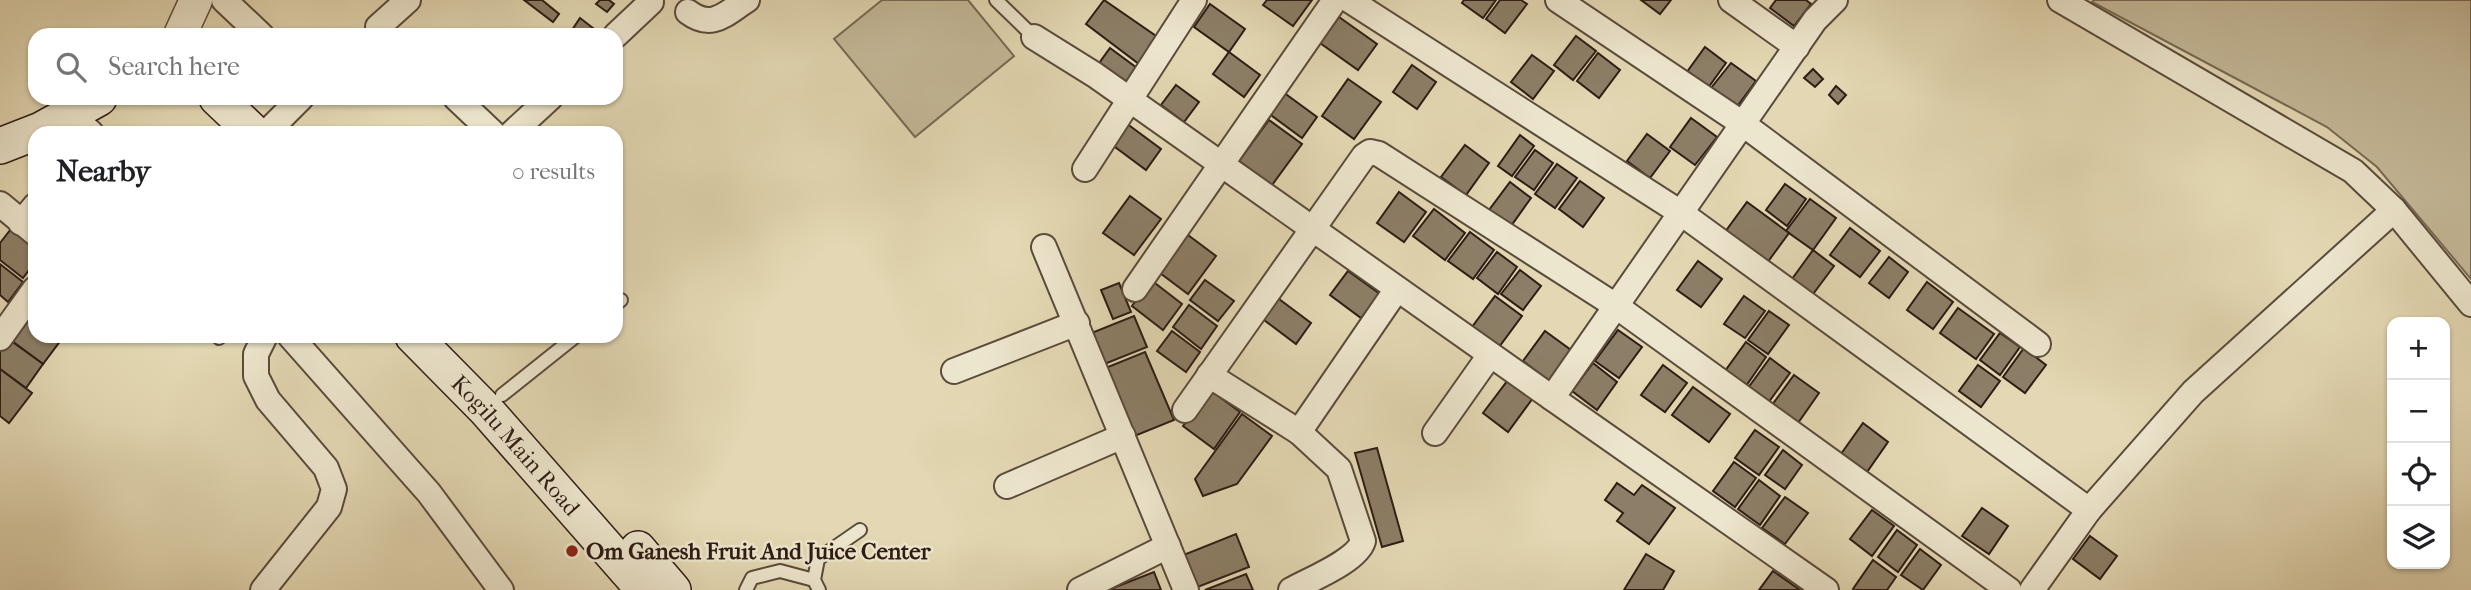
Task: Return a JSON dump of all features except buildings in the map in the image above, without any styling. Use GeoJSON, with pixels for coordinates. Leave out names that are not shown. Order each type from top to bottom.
{"type":"FeatureCollection","features":[{"type":"Feature","properties":{"kind":"main road"},"geometry":{"type":"LineString","coordinates":[[204,105],[221,126]]}},
{"type":"Feature","properties":{"kind":"main road"},"geometry":{"type":"LineString","coordinates":[[224,105],[247,126]]}},
{"type":"Feature","properties":{"kind":"main road"},"geometry":{"type":"LineString","coordinates":[[34,126],[86,111]]}},
{"type":"Feature","properties":{"kind":"main road"},"geometry":{"type":"LineString","coordinates":[[50,126],[86,111]]}},
{"type":"Feature","properties":{"kind":"main road"},"geometry":{"type":"LineString","coordinates":[[0,136],[28,128]]}},
{"type":"Feature","properties":{"kind":"main road"},"geometry":{"type":"LineString","coordinates":[[0,146],[28,135]]}},
{"type":"Feature","properties":{"kind":"main road","name":"Kogilu Main Road"},"geometry":{"type":"LineString","coordinates":[[420,343],[486,410],[644,590]]}},
{"type":"Feature","properties":{"kind":"main road","name":"Kogilu Main Road"},"geometry":{"type":"LineString","coordinates":[[453,343],[502,395],[673,590]]}},
{"type":"Feature","properties":{"kind":"street"},"geometry":{"type":"LineString","coordinates":[[183,28],[196,0]]}},
{"type":"Feature","properties":{"kind":"street"},"geometry":{"type":"LineString","coordinates":[[224,0],[254,28]]}},
{"type":"Feature","properties":{"kind":"street"},"geometry":{"type":"LineString","coordinates":[[382,28],[408,0]]}},
{"type":"Feature","properties":{"kind":"street"},"geometry":{"type":"LineString","coordinates":[[688,12],[699,20],[715,20],[745,0]]}},
{"type":"Feature","properties":{"kind":"street"},"geometry":{"type":"LineString","coordinates":[[1085,169],[1194,0]]}},
{"type":"Feature","properties":{"kind":"street"},"geometry":{"type":"LineString","coordinates":[[1135,289],[1335,0]]}},
{"type":"Feature","properties":{"kind":"street"},"geometry":{"type":"LineString","coordinates":[[1349,0],[1681,213],[2089,510]]}},
{"type":"Feature","properties":{"kind":"street"},"geometry":{"type":"LineString","coordinates":[[1558,0],[1743,124],[2038,344]]}},
{"type":"Feature","properties":{"kind":"street"},"geometry":{"type":"LineString","coordinates":[[1731,0],[1797,47]]}},
{"type":"Feature","properties":{"kind":"street"},"geometry":{"type":"LineString","coordinates":[[1552,398],[1815,20],[1835,0]]}},
{"type":"Feature","properties":{"kind":"street"},"geometry":{"type":"LineString","coordinates":[[2060,0],[2353,171],[2394,210],[2471,304]]}},
{"type":"Feature","properties":{"kind":"street"},"geometry":{"type":"LineString","coordinates":[[623,29],[652,2]]}},
{"type":"Feature","properties":{"kind":"street"},"geometry":{"type":"LineString","coordinates":[[1034,37],[1130,100],[1826,590]]}},
{"type":"Feature","properties":{"kind":"street"},"geometry":{"type":"LineString","coordinates":[[273,126],[294,105]]}},
{"type":"Feature","properties":{"kind":"street"},"geometry":{"type":"LineString","coordinates":[[463,105],[486,126]]}},
{"type":"Feature","properties":{"kind":"street"},"geometry":{"type":"LineString","coordinates":[[520,126],[542,105]]}},
{"type":"Feature","properties":{"kind":"street"},"geometry":{"type":"LineString","coordinates":[[1185,410],[1364,156],[1370,152],[1379,154],[1616,306],[2009,590]]}},
{"type":"Feature","properties":{"kind":"street"},"geometry":{"type":"LineString","coordinates":[[0,204],[28,220]]}},
{"type":"Feature","properties":{"kind":"street"},"geometry":{"type":"LineString","coordinates":[[2032,590],[2089,510],[2193,393],[2394,210]]}},
{"type":"Feature","properties":{"kind":"street"},"geometry":{"type":"LineString","coordinates":[[1044,247],[1186,590]]}},
{"type":"Feature","properties":{"kind":"street"},"geometry":{"type":"LineString","coordinates":[[1299,432],[1397,289]]}},
{"type":"Feature","properties":{"kind":"street"},"geometry":{"type":"LineString","coordinates":[[0,338],[28,299]]}},
{"type":"Feature","properties":{"kind":"street"},"geometry":{"type":"LineString","coordinates":[[954,371],[1077,323]]}},
{"type":"Feature","properties":{"kind":"street"},"geometry":{"type":"LineString","coordinates":[[262,343],[256,354],[256,376],[268,400],[326,467],[334,489],[329,507],[263,590]]}},
{"type":"Feature","properties":{"kind":"street"},"geometry":{"type":"LineString","coordinates":[[296,343],[429,493],[501,590]]}},
{"type":"Feature","properties":{"kind":"street"},"geometry":{"type":"LineString","coordinates":[[1434,433],[1490,355]]}},
{"type":"Feature","properties":{"kind":"street"},"geometry":{"type":"LineString","coordinates":[[1209,375],[1299,432],[1339,469],[1363,541],[1361,549],[1350,558],[1292,590]]}},
{"type":"Feature","properties":{"kind":"street"},"geometry":{"type":"LineString","coordinates":[[1007,486],[1123,436]]}},
{"type":"Feature","properties":{"kind":"street"},"geometry":{"type":"LineString","coordinates":[[1080,590],[1168,546]]}},
{"type":"Feature","properties":{"kind":"lane"},"geometry":{"type":"LineString","coordinates":[[996,0],[1034,37]]}},
{"type":"Feature","properties":{"kind":"lane"},"geometry":{"type":"LineString","coordinates":[[502,395],[567,343]]}},
{"type":"Feature","properties":{"kind":"lane"},"geometry":{"type":"LineString","coordinates":[[746,590],[752,578],[780,570],[817,585],[818,559],[860,530]]}},
{"type":"Feature","properties":{"kind":"shaded area"},"geometry":{"type":"Polygon","coordinates":[[[882,0],[968,0],[1014,56],[915,137],[834,39],[882,0]]]}},
{"type":"Feature","properties":{"kind":"shaded area"},"geometry":{"type":"Polygon","coordinates":[[[2471,0],[2471,279],[2377,167],[2327,127],[2092,2],[2471,0]]]}},
{"type":"Feature","properties":{"kind":"place","name":"Om Ganesh Fruit And Juice Center"},"geometry":{"type":"Point","coordinates":[572,551]}}]}
